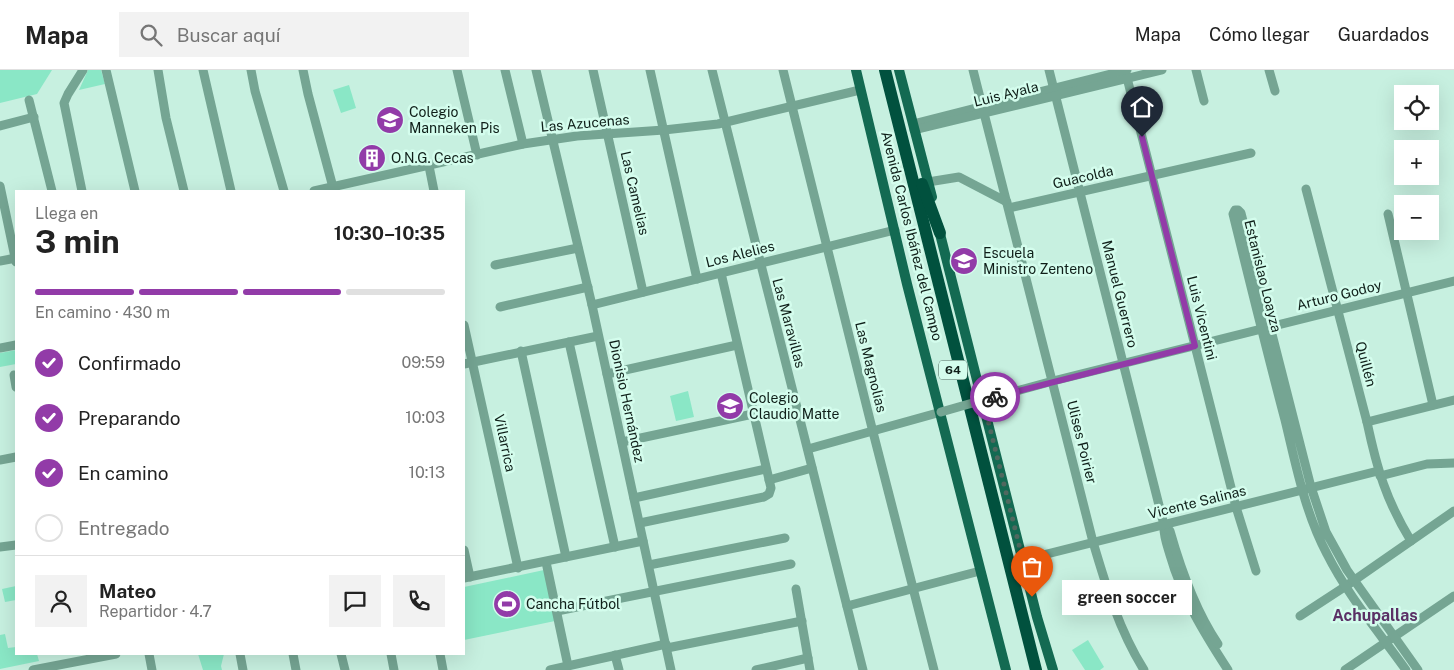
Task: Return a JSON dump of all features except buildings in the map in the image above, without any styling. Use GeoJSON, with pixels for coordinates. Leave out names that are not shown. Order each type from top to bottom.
{"type":"FeatureCollection","features":[{"type":"Feature","properties":{"kind":"highway","name":"Avenida Carlos Ibáñez del Campo"},"geometry":{"type":"LineString","coordinates":[[878,70],[1028,670]]}},
{"type":"Feature","properties":{"kind":"highway","name":"Avenida Carlos Ibáñez del Campo"},"geometry":{"type":"LineString","coordinates":[[886,70],[1036,670]]}},
{"type":"Feature","properties":{"kind":"highway"},"geometry":{"type":"LineString","coordinates":[[899,121],[940,233]]}},
{"type":"Feature","properties":{"kind":"main road","name":"Avenida Carlos Ibáñez del Campo"},"geometry":{"type":"LineString","coordinates":[[856,70],[1006,670]]}},
{"type":"Feature","properties":{"kind":"main road","name":"Avenida Carlos Ibáñez del Campo"},"geometry":{"type":"LineString","coordinates":[[899,70],[1037,617],[1053,670]]}},
{"type":"Feature","properties":{"kind":"street"},"geometry":{"type":"LineString","coordinates":[[82,190],[64,103],[83,70]]}},
{"type":"Feature","properties":{"kind":"street"},"geometry":{"type":"LineString","coordinates":[[106,70],[135,190]]}},
{"type":"Feature","properties":{"kind":"street"},"geometry":{"type":"LineString","coordinates":[[158,70],[166,118],[184,190]]}},
{"type":"Feature","properties":{"kind":"street"},"geometry":{"type":"LineString","coordinates":[[203,70],[231,190]]}},
{"type":"Feature","properties":{"kind":"street"},"geometry":{"type":"LineString","coordinates":[[251,70],[255,91],[284,190]]}},
{"type":"Feature","properties":{"kind":"street"},"geometry":{"type":"LineString","coordinates":[[303,70],[334,189]]}},
{"type":"Feature","properties":{"kind":"street"},"geometry":{"type":"LineString","coordinates":[[457,70],[477,155]]}},
{"type":"Feature","properties":{"kind":"street"},"geometry":{"type":"LineString","coordinates":[[505,70],[523,144]]}},
{"type":"Feature","properties":{"kind":"street","name":"Dionisio Hernández"},"geometry":{"type":"LineString","coordinates":[[536,70],[588,287],[671,670]]}},
{"type":"Feature","properties":{"kind":"street","name":"Las Camelias"},"geometry":{"type":"LineString","coordinates":[[593,70],[643,292]]}},
{"type":"Feature","properties":{"kind":"street"},"geometry":{"type":"LineString","coordinates":[[650,70],[697,279]]}},
{"type":"Feature","properties":{"kind":"street","name":"Las Maravillas"},"geometry":{"type":"LineString","coordinates":[[712,70],[759,264],[808,449],[863,670]]}},
{"type":"Feature","properties":{"kind":"street","name":"Las Magnolias"},"geometry":{"type":"LineString","coordinates":[[782,70],[934,670]]}},
{"type":"Feature","properties":{"kind":"street","name":"Ulises Poirier"},"geometry":{"type":"LineString","coordinates":[[973,70],[1093,542],[1110,600],[1125,635],[1144,670]]}},
{"type":"Feature","properties":{"kind":"street","name":"Manuel Guerrero"},"geometry":{"type":"LineString","coordinates":[[1049,70],[1164,525],[1170,531],[1186,580],[1205,622],[1231,669]]}},
{"type":"Feature","properties":{"kind":"street","name":"Luis Ayala"},"geometry":{"type":"LineString","coordinates":[[913,127],[1126,72],[1162,70]]}},
{"type":"Feature","properties":{"kind":"street"},"geometry":{"type":"LineString","coordinates":[[1196,70],[1204,101]]}},
{"type":"Feature","properties":{"kind":"street"},"geometry":{"type":"LineString","coordinates":[[1269,70],[1275,90]]}},
{"type":"Feature","properties":{"kind":"street","name":"Luis Vicentini"},"geometry":{"type":"LineString","coordinates":[[1126,72],[1236,507],[1256,571]]}},
{"type":"Feature","properties":{"kind":"street","name":"Las Azucenas"},"geometry":{"type":"LineString","coordinates":[[334,189],[523,144],[553,139],[664,130],[725,122],[860,90]]}},
{"type":"Feature","properties":{"kind":"street"},"geometry":{"type":"LineString","coordinates":[[29,100],[52,190]]}},
{"type":"Feature","properties":{"kind":"street"},"geometry":{"type":"LineString","coordinates":[[0,126],[34,118]]}},
{"type":"Feature","properties":{"kind":"street","name":"Guacolda"},"geometry":{"type":"LineString","coordinates":[[1008,205],[1080,193],[1251,153]]}},
{"type":"Feature","properties":{"kind":"street"},"geometry":{"type":"LineString","coordinates":[[429,166],[434,190]]}},
{"type":"Feature","properties":{"kind":"street"},"geometry":{"type":"LineString","coordinates":[[928,182],[959,177],[1008,205]]}},
{"type":"Feature","properties":{"kind":"street"},"geometry":{"type":"LineString","coordinates":[[0,186],[15,254]]}},
{"type":"Feature","properties":{"kind":"street","name":"Quillén"},"geometry":{"type":"LineString","coordinates":[[1306,189],[1379,474],[1395,515],[1410,541]]}},
{"type":"Feature","properties":{"kind":"street","name":"Estanislao Loayza"},"geometry":{"type":"LineString","coordinates":[[1266,328],[1241,213],[1236,209],[1233,214],[1266,328],[1307,488],[1350,584],[1391,640],[1418,670]]}},
{"type":"Feature","properties":{"kind":"street"},"geometry":{"type":"LineString","coordinates":[[1388,214],[1433,405]]}},
{"type":"Feature","properties":{"kind":"street","name":"Los Alelies"},"geometry":{"type":"LineString","coordinates":[[592,305],[895,230]]}},
{"type":"Feature","properties":{"kind":"street"},"geometry":{"type":"LineString","coordinates":[[495,265],[578,248]]}},
{"type":"Feature","properties":{"kind":"street"},"geometry":{"type":"LineString","coordinates":[[0,262],[15,258]]}},
{"type":"Feature","properties":{"kind":"street"},"geometry":{"type":"LineString","coordinates":[[640,523],[764,497],[769,494],[771,488],[721,273]]}},
{"type":"Feature","properties":{"kind":"street","name":"Arturo Godoy"},"geometry":{"type":"LineString","coordinates":[[808,449],[1053,381],[1454,281]]}},
{"type":"Feature","properties":{"kind":"street"},"geometry":{"type":"LineString","coordinates":[[500,307],[588,287]]}},
{"type":"Feature","properties":{"kind":"street","name":"Villarrica"},"geometry":{"type":"LineString","coordinates":[[465,334],[468,363],[518,568]]}},
{"type":"Feature","properties":{"kind":"street"},"geometry":{"type":"LineString","coordinates":[[468,363],[598,336]]}},
{"type":"Feature","properties":{"kind":"street"},"geometry":{"type":"LineString","coordinates":[[569,342],[615,547]]}},
{"type":"Feature","properties":{"kind":"street"},"geometry":{"type":"LineString","coordinates":[[0,348],[15,345]]}},
{"type":"Feature","properties":{"kind":"street"},"geometry":{"type":"LineString","coordinates":[[607,374],[738,345]]}},
{"type":"Feature","properties":{"kind":"street"},"geometry":{"type":"LineString","coordinates":[[521,351],[566,557]]}},
{"type":"Feature","properties":{"kind":"street"},"geometry":{"type":"LineString","coordinates":[[14,375],[15,381]]}},
{"type":"Feature","properties":{"kind":"street"},"geometry":{"type":"LineString","coordinates":[[1367,422],[1454,400]]}},
{"type":"Feature","properties":{"kind":"street"},"geometry":{"type":"LineString","coordinates":[[622,442],[753,414]]}},
{"type":"Feature","properties":{"kind":"street"},"geometry":{"type":"LineString","coordinates":[[0,460],[15,457]]}},
{"type":"Feature","properties":{"kind":"street","name":"Vicente Salinas"},"geometry":{"type":"LineString","coordinates":[[1023,560],[1307,488],[1426,464],[1454,463]]}},
{"type":"Feature","properties":{"kind":"street"},"geometry":{"type":"LineString","coordinates":[[769,480],[812,468]]}},
{"type":"Feature","properties":{"kind":"street"},"geometry":{"type":"LineString","coordinates":[[634,498],[766,469]]}},
{"type":"Feature","properties":{"kind":"street"},"geometry":{"type":"LineString","coordinates":[[1300,616],[1350,584],[1454,511]]}},
{"type":"Feature","properties":{"kind":"street"},"geometry":{"type":"LineString","coordinates":[[649,565],[785,538]]}},
{"type":"Feature","properties":{"kind":"street"},"geometry":{"type":"LineString","coordinates":[[465,559],[467,577],[643,541]]}},
{"type":"Feature","properties":{"kind":"street"},"geometry":{"type":"LineString","coordinates":[[0,547],[15,545]]}},
{"type":"Feature","properties":{"kind":"street"},"geometry":{"type":"LineString","coordinates":[[546,562],[568,666]]}},
{"type":"Feature","properties":{"kind":"street"},"geometry":{"type":"LineString","coordinates":[[556,611],[791,564]]}},
{"type":"Feature","properties":{"kind":"street"},"geometry":{"type":"LineString","coordinates":[[848,606],[980,571]]}},
{"type":"Feature","properties":{"kind":"street"},"geometry":{"type":"LineString","coordinates":[[796,589],[810,670]]}},
{"type":"Feature","properties":{"kind":"street"},"geometry":{"type":"LineString","coordinates":[[1345,670],[1454,596]]}},
{"type":"Feature","properties":{"kind":"street"},"geometry":{"type":"LineString","coordinates":[[550,670],[568,666],[587,665],[615,655],[802,621]]}},
{"type":"Feature","properties":{"kind":"street","name":"Estanislao Loayza"},"geometry":{"type":"LineString","coordinates":[[1391,640],[1406,670]]}},
{"type":"Feature","properties":{"kind":"street"},"geometry":{"type":"LineString","coordinates":[[35,670],[111,655]]}},
{"type":"Feature","properties":{"kind":"street"},"geometry":{"type":"LineString","coordinates":[[148,655],[152,670]]}},
{"type":"Feature","properties":{"kind":"street"},"geometry":{"type":"LineString","coordinates":[[240,655],[243,670]]}},
{"type":"Feature","properties":{"kind":"street"},"geometry":{"type":"LineString","coordinates":[[293,655],[296,670]]}},
{"type":"Feature","properties":{"kind":"street"},"geometry":{"type":"LineString","coordinates":[[341,655],[345,670]]}},
{"type":"Feature","properties":{"kind":"street"},"geometry":{"type":"LineString","coordinates":[[391,655],[394,670]]}},
{"type":"Feature","properties":{"kind":"street"},"geometry":{"type":"LineString","coordinates":[[440,655],[443,670]]}},
{"type":"Feature","properties":{"kind":"street"},"geometry":{"type":"LineString","coordinates":[[615,655],[619,670]]}},
{"type":"Feature","properties":{"kind":"street"},"geometry":{"type":"LineString","coordinates":[[756,670],[808,658]]}},
{"type":"Feature","properties":{"kind":"green space"},"geometry":{"type":"Polygon","coordinates":[[[0,70],[52,70],[37,94],[0,103],[0,70]]]}},
{"type":"Feature","properties":{"kind":"green space"},"geometry":{"type":"Polygon","coordinates":[[[88,70],[101,70],[105,84],[79,90],[88,70]]]}},
{"type":"Feature","properties":{"kind":"green space"},"geometry":{"type":"Polygon","coordinates":[[[349,85],[356,108],[341,113],[333,90],[349,85]]]}},
{"type":"Feature","properties":{"kind":"green space"},"geometry":{"type":"Polygon","coordinates":[[[15,350],[15,364],[0,367],[0,353],[15,350]]]}},
{"type":"Feature","properties":{"kind":"green space"},"geometry":{"type":"Polygon","coordinates":[[[688,391],[694,417],[676,421],[670,396],[688,391]]]}},
{"type":"Feature","properties":{"kind":"green space","name":"Cancha Fútbol"},"geometry":{"type":"Polygon","coordinates":[[[544,570],[555,621],[465,640],[465,587],[544,570]]]}},
{"type":"Feature","properties":{"kind":"green space"},"geometry":{"type":"Polygon","coordinates":[[[15,586],[15,600],[5,602],[2,589],[15,586]]]}},
{"type":"Feature","properties":{"kind":"green space"},"geometry":{"type":"Polygon","coordinates":[[[5,634],[8,648],[15,647],[15,655],[37,655],[39,661],[0,669],[0,635],[5,634]]]}},
{"type":"Feature","properties":{"kind":"green space"},"geometry":{"type":"Polygon","coordinates":[[[1088,640],[1104,667],[1100,670],[1085,670],[1072,650],[1088,640]]]}},
{"type":"Feature","properties":{"kind":"green space"},"geometry":{"type":"Polygon","coordinates":[[[198,655],[224,655],[222,670],[203,670],[198,655]]]}},
{"type":"Feature","properties":{"kind":"way so far"},"geometry":{"type":"LineString","coordinates":[[995,397],[983,400],[1032,597]]}},
{"type":"Feature","properties":{"kind":"place","name":"Colegio Manneken Pis"},"geometry":{"type":"Point","coordinates":[390,120]}},
{"type":"Feature","properties":{"kind":"place","name":"O.N.G. Cecas"},"geometry":{"type":"Point","coordinates":[372,158]}},
{"type":"Feature","properties":{"kind":"place","name":"Escuela Ministro Zenteno"},"geometry":{"type":"Point","coordinates":[964,261]}},
{"type":"Feature","properties":{"kind":"place","name":"Colegio Claudio Matte"},"geometry":{"type":"Point","coordinates":[730,406]}},
{"type":"Feature","properties":{"kind":"place","name":"green soccer"},"geometry":{"type":"Point","coordinates":[1032,597]}},
{"type":"Feature","properties":{"kind":"place","name":"Cancha Fútbol"},"geometry":{"type":"Point","coordinates":[507,604]}},
{"type":"Feature","properties":{"kind":"district","name":"Achupallas"},"geometry":{"type":"Point","coordinates":[1375,615]}},
{"type":"Feature","properties":{"kind":"route"},"geometry":{"type":"LineString","coordinates":[[995,397],[1195,346],[1142,137]]}}]}
